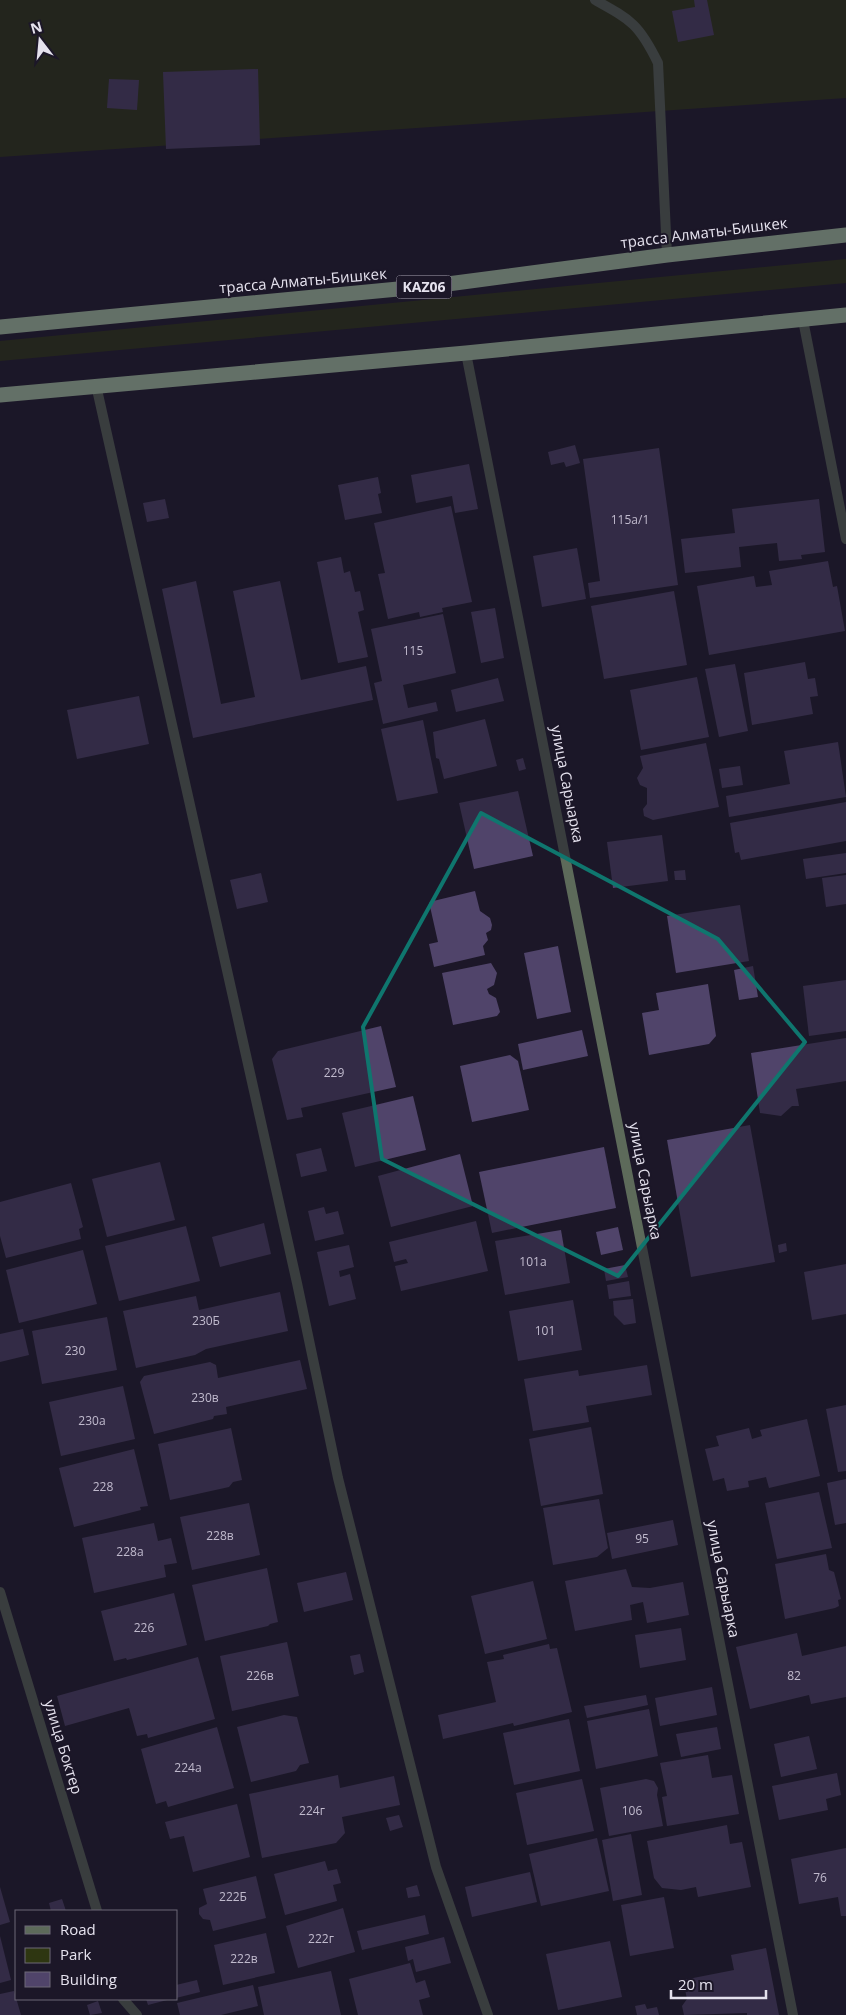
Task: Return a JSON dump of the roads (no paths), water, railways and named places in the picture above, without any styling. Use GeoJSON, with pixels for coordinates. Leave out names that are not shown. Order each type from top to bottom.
{"type":"FeatureCollection","features":[{"type":"Feature","properties":{"kind":"highway","name":"трасса Алматы-Бишкек"},"geometry":{"type":"LineString","coordinates":[[0,327],[440,285],[667,255],[846,235]]}},
{"type":"Feature","properties":{"kind":"highway"},"geometry":{"type":"LineString","coordinates":[[0,395],[96,385],[466,354],[846,315]]}},
{"type":"Feature","properties":{"kind":"street"},"geometry":{"type":"LineString","coordinates":[[595,0],[631,20],[647,40],[658,62],[667,255]]}},
{"type":"Feature","properties":{"kind":"street"},"geometry":{"type":"LineString","coordinates":[[803,320],[846,539]]}},
{"type":"Feature","properties":{"kind":"street","name":"улица Сарыарка"},"geometry":{"type":"LineString","coordinates":[[466,354],[793,2015]]}},
{"type":"Feature","properties":{"kind":"street"},"geometry":{"type":"LineString","coordinates":[[96,385],[293,1264],[338,1478],[436,1867],[488,2015]]}},
{"type":"Feature","properties":{"kind":"street","name":"улица Боктер"},"geometry":{"type":"LineString","coordinates":[[0,1592],[96,1910]]}},
{"type":"Feature","properties":{"kind":"street"},"geometry":{"type":"LineString","coordinates":[[124,2000],[137,2015]]}}]}
